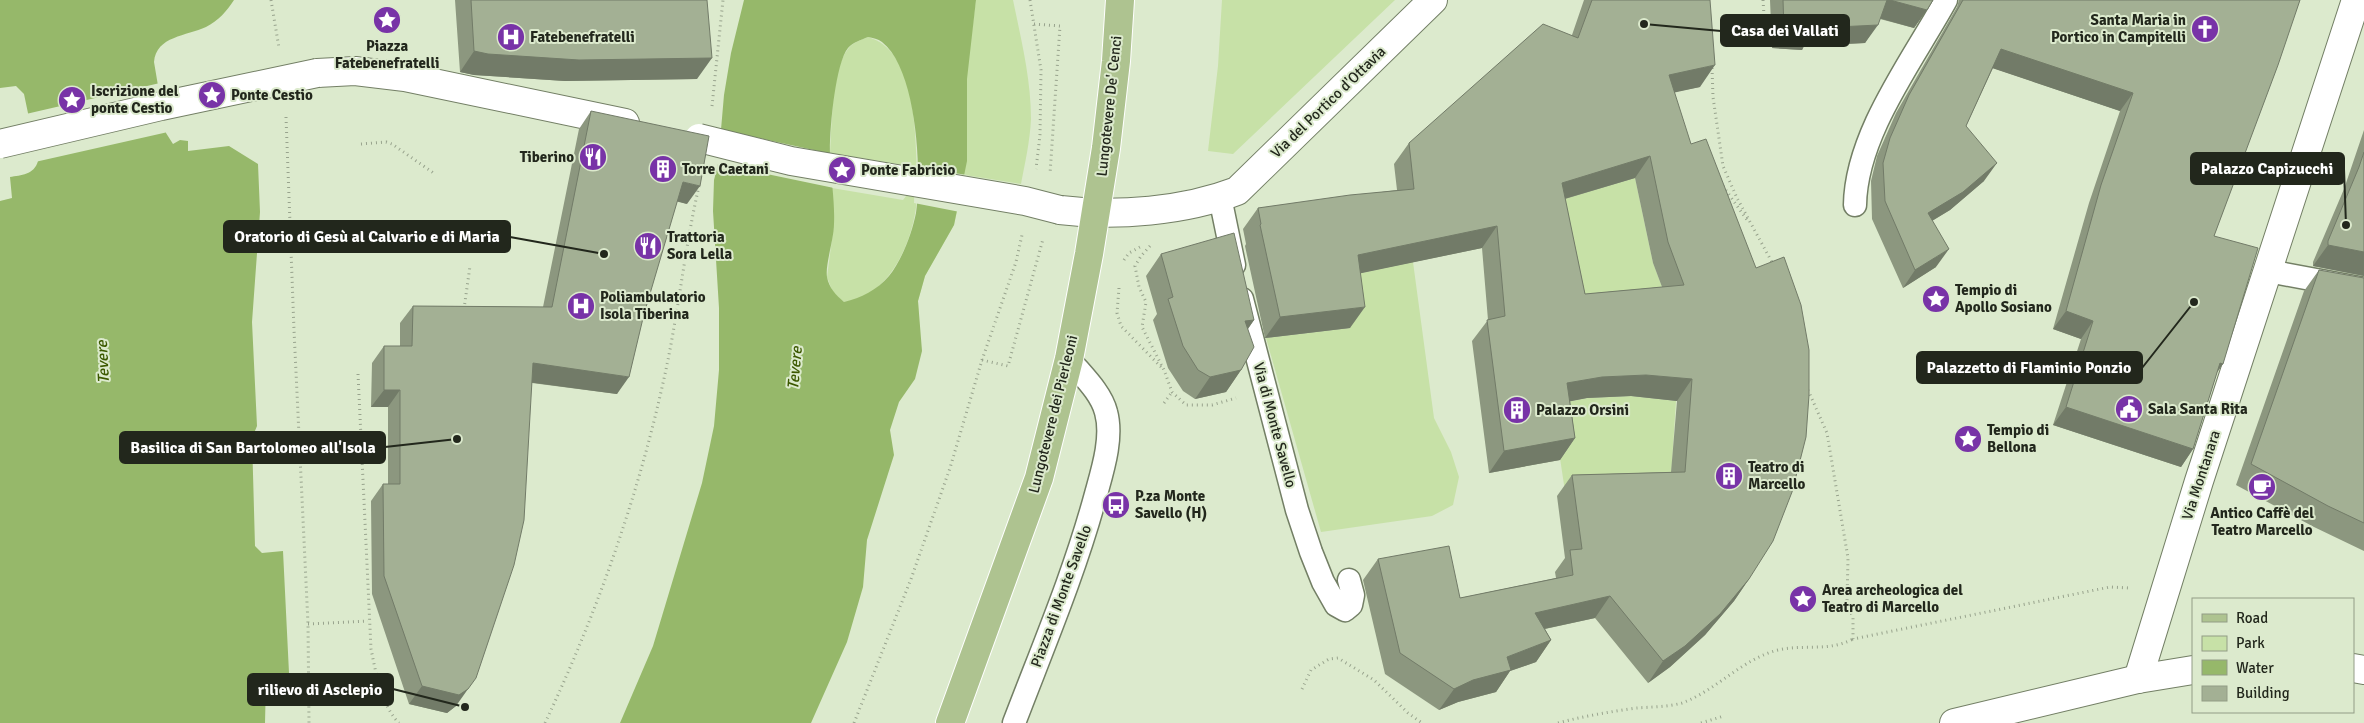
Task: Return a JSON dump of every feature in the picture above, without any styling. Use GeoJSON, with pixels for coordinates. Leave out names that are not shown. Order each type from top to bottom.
{"type":"FeatureCollection","features":[{"type":"Feature","properties":{"kind":"main road","name":"Lungotevere De' Cenci"},"geometry":{"type":"LineString","coordinates":[[1096,212],[1116,62],[1120,0]]}},
{"type":"Feature","properties":{"kind":"main road","name":"Lungotevere dei Pierleoni"},"geometry":{"type":"LineString","coordinates":[[950,723],[1039,478],[1069,359],[1096,212]]}},
{"type":"Feature","properties":{"kind":"street","name":"Via del Portico d'Ottavia"},"geometry":{"type":"LineString","coordinates":[[0,144],[161,106],[317,73],[355,71],[405,77],[699,138],[791,161],[1025,201],[1060,210],[1096,212],[1159,209],[1220,198],[1237,191],[1433,0]]}},
{"type":"Feature","properties":{"kind":"street","name":"Via Montanara"},"geometry":{"type":"LineString","coordinates":[[2138,679],[2356,0]]}},
{"type":"Feature","properties":{"kind":"street"},"geometry":{"type":"LineString","coordinates":[[1954,723],[2138,679],[2192,670]]}},
{"type":"Feature","properties":{"kind":"lane"},"geometry":{"type":"LineString","coordinates":[[1855,204],[1855,186],[1861,162],[1887,102],[1946,0]]}},
{"type":"Feature","properties":{"kind":"lane","name":"Via di Monte Savello"},"geometry":{"type":"LineString","coordinates":[[1220,198],[1251,335],[1297,510],[1323,582],[1336,605],[1345,610],[1351,605],[1352,596],[1349,580]]}},
{"type":"Feature","properties":{"kind":"lane"},"geometry":{"type":"LineString","coordinates":[[2268,271],[2364,289]]}},
{"type":"Feature","properties":{"kind":"lane","name":"Piazza di Monte Savello"},"geometry":{"type":"LineString","coordinates":[[1014,723],[1082,548],[1105,454],[1108,431],[1106,410],[1069,359]]}},
{"type":"Feature","properties":{"kind":"path"},"geometry":{"type":"LineString","coordinates":[[272,0],[280,51]]}},
{"type":"Feature","properties":{"kind":"path"},"geometry":{"type":"LineString","coordinates":[[712,109],[723,0]]}},
{"type":"Feature","properties":{"kind":"path"},"geometry":{"type":"LineString","coordinates":[[1030,0],[1041,70],[1040,135],[1034,178]]}},
{"type":"Feature","properties":{"kind":"path"},"geometry":{"type":"LineString","coordinates":[[1763,0],[1765,31]]}},
{"type":"Feature","properties":{"kind":"path"},"geometry":{"type":"LineString","coordinates":[[1034,24],[1060,26],[1049,182]]}},
{"type":"Feature","properties":{"kind":"path"},"geometry":{"type":"LineString","coordinates":[[1712,58],[1713,97],[1724,166],[1754,231]]}},
{"type":"Feature","properties":{"kind":"path"},"geometry":{"type":"LineString","coordinates":[[286,117],[308,624],[309,723]]}},
{"type":"Feature","properties":{"kind":"path"},"geometry":{"type":"LineString","coordinates":[[361,144],[377,142],[392,144],[435,174]]}},
{"type":"Feature","properties":{"kind":"path"},"geometry":{"type":"LineString","coordinates":[[545,723],[602,585],[638,480],[663,383],[701,177]]}},
{"type":"Feature","properties":{"kind":"path"},"geometry":{"type":"LineString","coordinates":[[1721,183],[1754,231],[1773,264],[1775,272]]}},
{"type":"Feature","properties":{"kind":"path"},"geometry":{"type":"LineString","coordinates":[[854,723],[910,579],[950,468],[982,360],[1016,262],[1022,234]]}},
{"type":"Feature","properties":{"kind":"path"},"geometry":{"type":"LineString","coordinates":[[982,360],[1008,366],[1044,236]]}},
{"type":"Feature","properties":{"kind":"path"},"geometry":{"type":"LineString","coordinates":[[1120,268],[1129,253],[1140,247],[1150,246],[1135,266],[1139,287],[1146,302],[1142,327],[1164,370],[1172,392],[1186,405],[1212,405]]}},
{"type":"Feature","properties":{"kind":"path"},"geometry":{"type":"LineString","coordinates":[[463,314],[470,266]]}},
{"type":"Feature","properties":{"kind":"path"},"geometry":{"type":"LineString","coordinates":[[1119,285],[1117,313],[1121,326],[1164,370]]}},
{"type":"Feature","properties":{"kind":"path"},"geometry":{"type":"LineString","coordinates":[[358,374],[370,649],[377,678],[386,702],[399,723]]}},
{"type":"Feature","properties":{"kind":"path"},"geometry":{"type":"LineString","coordinates":[[1807,388],[1827,432],[1848,558],[1846,602],[1853,618],[1853,639]]}},
{"type":"Feature","properties":{"kind":"path"},"geometry":{"type":"LineString","coordinates":[[1164,403],[1172,392]]}},
{"type":"Feature","properties":{"kind":"path"},"geometry":{"type":"LineString","coordinates":[[1558,723],[1588,714],[1680,703],[1708,691],[1754,659],[1779,650],[1825,648],[1844,644],[1853,639],[2110,587],[2165,591]]}},
{"type":"Feature","properties":{"kind":"path"},"geometry":{"type":"LineString","coordinates":[[308,624],[368,621]]}},
{"type":"Feature","properties":{"kind":"path"},"geometry":{"type":"LineString","coordinates":[[1302,689],[1311,670],[1329,659],[1338,658],[1374,680],[1408,713],[1422,723]]}},
{"type":"Feature","properties":{"kind":"path"},"geometry":{"type":"LineString","coordinates":[[1701,723],[1724,716]]}},
{"type":"Feature","properties":{"kind":"green space"},"geometry":{"type":"Polygon","coordinates":[[[976,0],[1013,0],[1025,59],[1031,104],[1030,135],[1021,184],[965,175],[954,225],[925,276],[918,301],[919,324],[912,290],[957,143],[976,0]]]}},
{"type":"Feature","properties":{"kind":"green space"},"geometry":{"type":"Polygon","coordinates":[[[1222,0],[1395,0],[1233,154],[1208,151],[1218,66],[1222,0]]]}},
{"type":"Feature","properties":{"kind":"green space"},"geometry":{"type":"Polygon","coordinates":[[[868,37],[884,45],[895,57],[904,73],[913,112],[917,167],[830,153],[833,99],[838,70],[842,58],[848,49],[868,37]]]}},
{"type":"Feature","properties":{"kind":"green space"},"geometry":{"type":"Polygon","coordinates":[[[1635,178],[1653,263],[1669,306],[1570,316],[1547,204],[1635,178]]]}},
{"type":"Feature","properties":{"kind":"green space"},"geometry":{"type":"Polygon","coordinates":[[[917,182],[915,215],[911,232],[896,265],[885,280],[873,291],[857,300],[844,302],[833,293],[827,277],[834,224],[832,188],[903,200],[917,182]]]}},
{"type":"Feature","properties":{"kind":"green space"},"geometry":{"type":"Polygon","coordinates":[[[1413,262],[1434,418],[1451,452],[1459,477],[1453,505],[1432,516],[1321,532],[1266,338],[1350,328],[1343,277],[1413,262]]]}},
{"type":"Feature","properties":{"kind":"green space"},"geometry":{"type":"Polygon","coordinates":[[[1631,396],[1676,401],[1670,493],[1566,498],[1552,405],[1587,398],[1631,396]]]}},
{"type":"Feature","properties":{"kind":"water","name":"Tevere"},"geometry":{"type":"Polygon","coordinates":[[[0,0],[234,0],[222,15],[210,25],[166,42],[156,53],[154,62],[166,133],[173,144],[180,140],[188,141],[188,151],[229,146],[258,164],[260,212],[252,322],[257,426],[252,438],[255,546],[262,553],[283,551],[289,673],[271,675],[266,680],[265,723],[0,723],[0,201],[12,198],[10,177],[30,172],[38,161],[24,94],[16,86],[0,88],[0,0]]]}},
{"type":"Feature","properties":{"kind":"water","name":"Tevere"},"geometry":{"type":"Polygon","coordinates":[[[744,0],[976,0],[967,79],[967,161],[954,225],[925,276],[918,301],[922,351],[915,379],[899,402],[890,430],[894,455],[867,540],[863,587],[847,642],[811,723],[620,723],[653,646],[702,483],[714,426],[719,370],[719,308],[713,211],[714,180],[718,164],[724,95],[731,53],[744,0]],[[868,37],[852,44],[843,56],[836,83],[832,116],[830,156],[834,224],[827,277],[833,291],[844,302],[868,293],[889,276],[906,246],[916,213],[918,195],[917,148],[914,122],[910,97],[903,74],[894,55],[882,42],[868,37]]]}},
{"type":"Feature","properties":{"kind":"pier"},"geometry":{"type":"Polygon","coordinates":[[[160,83],[168,132],[35,162],[26,114],[160,83]]]}},
{"type":"Feature","properties":{"kind":"pier"},"geometry":{"type":"Polygon","coordinates":[[[718,129],[832,154],[834,188],[718,164],[715,162],[718,129]]]}},
{"type":"Feature","properties":{"kind":"pier"},"geometry":{"type":"Polygon","coordinates":[[[915,167],[967,175],[960,212],[914,203],[915,167]]]}},
{"type":"Feature","properties":{"kind":"building"},"geometry":{"type":"Polygon","coordinates":[[[471,0],[707,0],[712,58],[579,60],[488,54],[474,51],[471,0]]]}},
{"type":"Feature","properties":{"kind":"building"},"geometry":{"type":"Polygon","coordinates":[[[1592,0],[1710,0],[1715,65],[1669,75],[1691,144],[1706,139],[1756,268],[1784,257],[1801,305],[1809,350],[1809,395],[1806,437],[1792,492],[1773,541],[1749,579],[1720,614],[1685,646],[1663,661],[1610,596],[1535,613],[1551,640],[1507,657],[1511,670],[1473,680],[1454,689],[1400,653],[1378,559],[1449,546],[1460,598],[1573,575],[1570,550],[1582,549],[1572,475],[1685,472],[1692,379],[1646,375],[1602,377],[1567,383],[1575,438],[1504,451],[1487,320],[1505,316],[1497,226],[1358,255],[1365,307],[1280,317],[1258,208],[1350,195],[1414,189],[1409,143],[1543,24],[1578,38],[1592,0]],[[1650,156],[1562,183],[1585,294],[1684,285],[1668,242],[1650,156]]]}},
{"type":"Feature","properties":{"kind":"building"},"geometry":{"type":"Polygon","coordinates":[[[1783,0],[1887,0],[1878,25],[1817,28],[1814,32],[1784,30],[1783,0]]]}},
{"type":"Feature","properties":{"kind":"building"},"geometry":{"type":"Polygon","coordinates":[[[1890,0],[1933,0],[1927,10],[1890,0]]]}},
{"type":"Feature","properties":{"kind":"building"},"geometry":{"type":"Polygon","coordinates":[[[1963,0],[2300,0],[2278,65],[2214,236],[2258,248],[2223,364],[2220,363],[2193,449],[2066,407],[2093,321],[2066,311],[2101,185],[2133,93],[2001,49],[1966,126],[1997,163],[1963,192],[1928,213],[1949,249],[1915,270],[1885,201],[1883,163],[1890,138],[1909,95],[1963,0]]]}},
{"type":"Feature","properties":{"kind":"building"},"geometry":{"type":"Polygon","coordinates":[[[591,111],[709,136],[700,186],[683,182],[644,314],[629,377],[533,363],[524,520],[514,565],[476,678],[468,689],[459,695],[422,686],[384,576],[383,484],[400,484],[400,390],[384,390],[384,346],[412,346],[413,306],[552,307],[591,111]]]}},
{"type":"Feature","properties":{"kind":"building"},"geometry":{"type":"Polygon","coordinates":[[[2364,152],[2364,252],[2328,245],[2328,241],[2364,152]]]}},
{"type":"Feature","properties":{"kind":"building"},"geometry":{"type":"Polygon","coordinates":[[[1234,233],[1254,320],[1245,321],[1254,347],[1241,370],[1210,377],[1198,370],[1183,346],[1168,299],[1173,297],[1161,254],[1234,233]]]}},
{"type":"Feature","properties":{"kind":"building"},"geometry":{"type":"Polygon","coordinates":[[[2319,270],[2364,278],[2364,523],[2328,506],[2251,464],[2319,270]]]}},
{"type":"Feature","properties":{"kind":"place","name":"Piazza Fatebenefratelli"},"geometry":{"type":"Point","coordinates":[387,20]}},
{"type":"Feature","properties":{"kind":"place","name":"Casa dei Vallati"},"geometry":{"type":"Point","coordinates":[1644,24]}},
{"type":"Feature","properties":{"kind":"place","name":"Santa Maria in Portico in Campitelli"},"geometry":{"type":"Point","coordinates":[2205,29]}},
{"type":"Feature","properties":{"kind":"place","name":"Fatebenefratelli"},"geometry":{"type":"Point","coordinates":[511,37]}},
{"type":"Feature","properties":{"kind":"place","name":"Ponte Cestio"},"geometry":{"type":"Point","coordinates":[212,95]}},
{"type":"Feature","properties":{"kind":"place","name":"Iscrizione del ponte Cestio"},"geometry":{"type":"Point","coordinates":[72,100]}},
{"type":"Feature","properties":{"kind":"place","name":"Tiberino"},"geometry":{"type":"Point","coordinates":[593,157]}},
{"type":"Feature","properties":{"kind":"place","name":"Torre Caetani"},"geometry":{"type":"Point","coordinates":[663,169]}},
{"type":"Feature","properties":{"kind":"place","name":"Ponte Fabricio"},"geometry":{"type":"Point","coordinates":[842,170]}},
{"type":"Feature","properties":{"kind":"place","name":"Palazzo Capizucchi"},"geometry":{"type":"Point","coordinates":[2346,225]}},
{"type":"Feature","properties":{"kind":"place","name":"Trattoria Sora Lella"},"geometry":{"type":"Point","coordinates":[648,246]}},
{"type":"Feature","properties":{"kind":"place","name":"Oratorio di Gesù al Calvario e di Maria"},"geometry":{"type":"Point","coordinates":[604,254]}},
{"type":"Feature","properties":{"kind":"place","name":"Tempio di Apollo Sosiano"},"geometry":{"type":"Point","coordinates":[1936,299]}},
{"type":"Feature","properties":{"kind":"place","name":"Palazzetto di Flaminio Ponzio"},"geometry":{"type":"Point","coordinates":[2194,302]}},
{"type":"Feature","properties":{"kind":"place","name":"Poliambulatorio Isola Tiberina"},"geometry":{"type":"Point","coordinates":[581,306]}},
{"type":"Feature","properties":{"kind":"place","name":"Sala Santa Rita"},"geometry":{"type":"Point","coordinates":[2129,409]}},
{"type":"Feature","properties":{"kind":"place","name":"Palazzo Orsini"},"geometry":{"type":"Point","coordinates":[1517,410]}},
{"type":"Feature","properties":{"kind":"place","name":"Basilica di San Bartolomeo all'Isola"},"geometry":{"type":"Point","coordinates":[457,439]}},
{"type":"Feature","properties":{"kind":"place","name":"Tempio di Bellona"},"geometry":{"type":"Point","coordinates":[1968,439]}},
{"type":"Feature","properties":{"kind":"place","name":"Teatro di Marcello"},"geometry":{"type":"Point","coordinates":[1729,476]}},
{"type":"Feature","properties":{"kind":"place","name":"Antico Caffè del Teatro Marcello"},"geometry":{"type":"Point","coordinates":[2262,487]}},
{"type":"Feature","properties":{"kind":"place","name":"P.za Monte Savello (H)"},"geometry":{"type":"Point","coordinates":[1116,505]}},
{"type":"Feature","properties":{"kind":"place","name":"Area archeologica del Teatro di Marcello"},"geometry":{"type":"Point","coordinates":[1803,599]}},
{"type":"Feature","properties":{"kind":"place","name":"rilievo di Asclepio"},"geometry":{"type":"Point","coordinates":[465,707]}}]}
